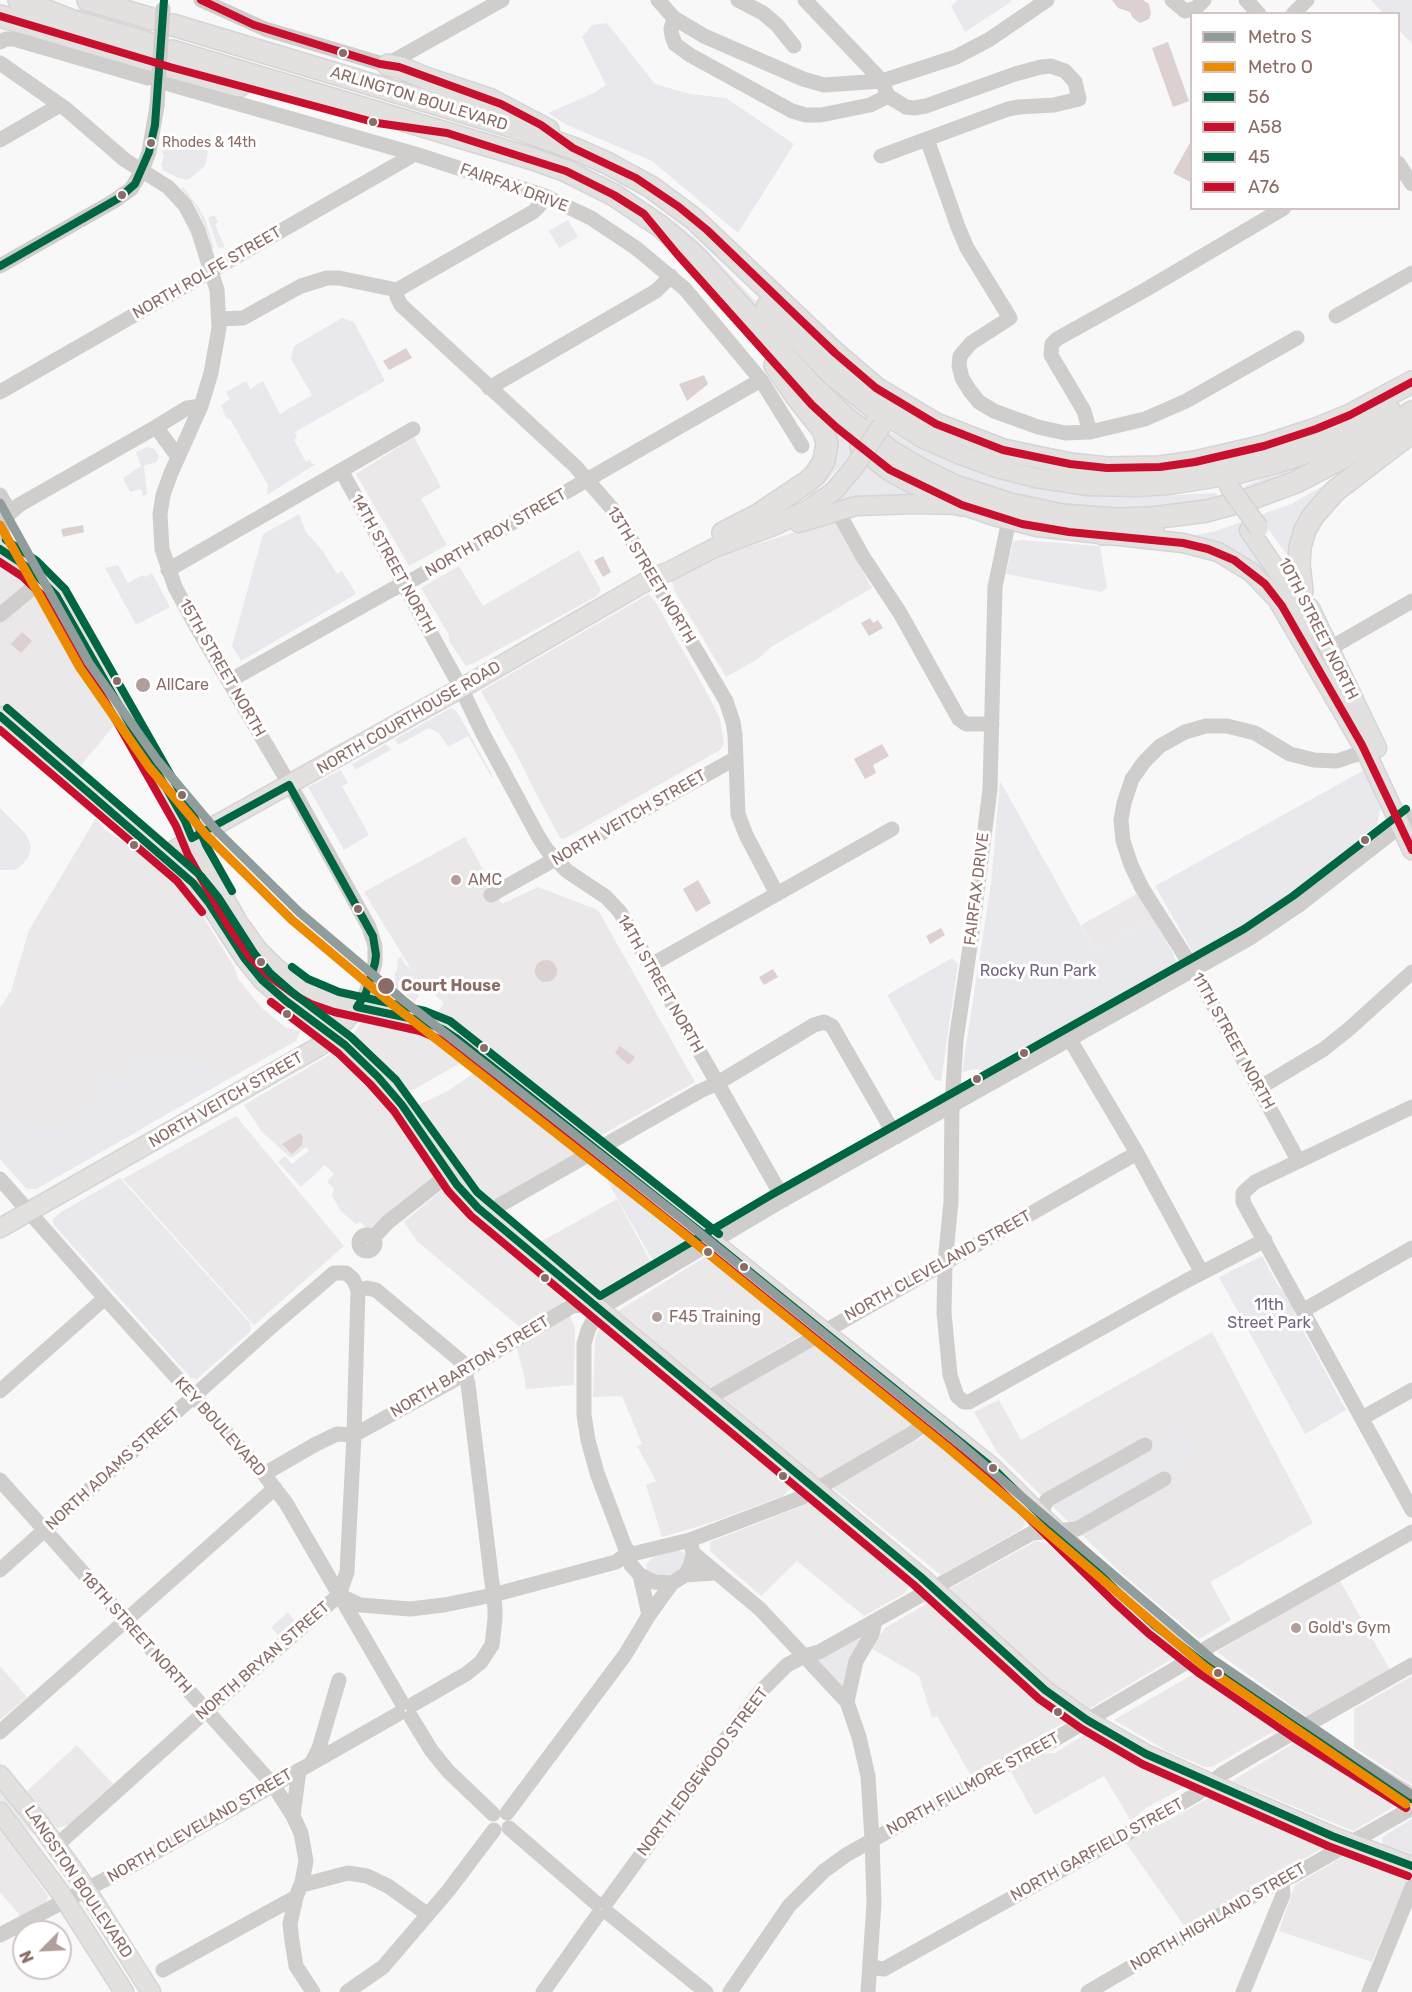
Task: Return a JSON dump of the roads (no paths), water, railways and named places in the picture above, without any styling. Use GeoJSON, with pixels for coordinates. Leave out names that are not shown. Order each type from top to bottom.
{"type":"FeatureCollection","features":[{"type":"Feature","properties":{"kind":"highway"},"geometry":{"type":"LineString","coordinates":[[19,0],[70,20],[150,61]]}},
{"type":"Feature","properties":{"kind":"highway","name":"ARLINGTON BOULEVARD"},"geometry":{"type":"LineString","coordinates":[[88,0],[163,13],[573,148],[636,178],[665,197],[707,230],[828,348],[876,388],[936,424],[986,445],[1019,455],[1107,468],[1160,466],[1203,461],[1264,446],[1316,429],[1350,415],[1412,382]]}},
{"type":"Feature","properties":{"kind":"highway"},"geometry":{"type":"LineString","coordinates":[[0,16],[150,61]]}},
{"type":"Feature","properties":{"kind":"highway"},"geometry":{"type":"LineString","coordinates":[[388,65],[411,61],[428,79],[501,104],[542,125],[573,148]]}},
{"type":"Feature","properties":{"kind":"highway","name":"ARLINGTON BOULEVARD"},"geometry":{"type":"LineString","coordinates":[[170,67],[377,123],[447,133],[566,171],[614,195],[644,214],[697,258],[809,383],[861,430],[906,461],[940,479],[1010,504],[1045,512],[1100,518],[1152,518],[1207,511],[1258,497],[1296,482],[1342,458],[1412,412]]}},
{"type":"Feature","properties":{"kind":"highway"},"geometry":{"type":"LineString","coordinates":[[665,197],[707,245],[822,364],[881,419]]}},
{"type":"Feature","properties":{"kind":"highway"},"geometry":{"type":"LineString","coordinates":[[644,214],[768,373],[796,396],[823,430],[827,443],[824,461],[815,475],[720,540]]}},
{"type":"Feature","properties":{"kind":"highway"},"geometry":{"type":"LineString","coordinates":[[768,373],[890,470],[962,505]]}},
{"type":"Feature","properties":{"kind":"highway"},"geometry":{"type":"LineString","coordinates":[[1224,483],[1328,444],[1372,421],[1412,395]]}},
{"type":"Feature","properties":{"kind":"highway"},"geometry":{"type":"LineString","coordinates":[[1302,591],[1299,556],[1305,530],[1313,516],[1335,491],[1412,432]]}},
{"type":"Feature","properties":{"kind":"highway"},"geometry":{"type":"LineString","coordinates":[[1102,534],[1187,528],[1235,517],[1308,488],[1342,458]]}},
{"type":"Feature","properties":{"kind":"main road","name":"NORTH COURTHOUSE ROAD"},"geometry":{"type":"LineString","coordinates":[[163,856],[654,577],[664,562],[689,547],[780,523],[814,506],[834,491],[881,419]]}},
{"type":"Feature","properties":{"kind":"main road"},"geometry":{"type":"LineString","coordinates":[[881,419],[977,462],[1055,482],[1105,487],[1224,483]]}},
{"type":"Feature","properties":{"kind":"main road","name":"10TH STREET NORTH"},"geometry":{"type":"LineString","coordinates":[[1224,483],[1254,529],[1325,652]]}},
{"type":"Feature","properties":{"kind":"main road"},"geometry":{"type":"LineString","coordinates":[[720,540],[756,538],[837,510],[866,505],[962,505],[1009,520],[1052,529],[1202,547],[1226,556],[1251,572],[1271,591],[1369,750]]}},
{"type":"Feature","properties":{"kind":"main road","name":"10TH STREET NORTH"},"geometry":{"type":"LineString","coordinates":[[1254,529],[1284,562],[1302,591],[1325,652],[1369,750],[1408,821],[1412,850]]}},
{"type":"Feature","properties":{"kind":"main road"},"geometry":{"type":"LineString","coordinates":[[0,549],[22,563],[58,598],[185,821],[218,887],[252,969],[274,992],[356,1055],[388,1087],[449,1174],[464,1193],[487,1215],[934,1588],[1029,1677],[1069,1709],[1137,1749],[1210,1783],[1412,1866]]}},
{"type":"Feature","properties":{"kind":"main road"},"geometry":{"type":"LineString","coordinates":[[0,716],[184,874],[242,941],[258,950],[303,988],[336,1002],[423,1021],[444,1030],[713,1242],[993,1468],[1154,1625],[1195,1657],[1300,1729],[1412,1798]]}},
{"type":"Feature","properties":{"kind":"main road","name":"NORTH VEITCH STREET"},"geometry":{"type":"LineString","coordinates":[[0,1228],[320,1046],[357,1007]]}},
{"type":"Feature","properties":{"kind":"main road","name":"LANGSTON BOULEVARD"},"geometry":{"type":"LineString","coordinates":[[0,1775],[56,1846],[87,1890],[151,1992]]}},
{"type":"Feature","properties":{"kind":"main road","name":"LANGSTON BOULEVARD"},"geometry":{"type":"LineString","coordinates":[[0,1812],[66,1901],[124,1992]]}},
{"type":"Feature","properties":{"kind":"street","name":"ARLINGTON BOULEVARD"},"geometry":{"type":"LineString","coordinates":[[201,0],[265,29],[388,65]]}},
{"type":"Feature","properties":{"kind":"street"},"geometry":{"type":"LineString","coordinates":[[411,61],[502,0]]}},
{"type":"Feature","properties":{"kind":"street"},"geometry":{"type":"LineString","coordinates":[[657,0],[674,18],[704,36],[814,83],[824,84],[882,81],[972,50],[1047,0]]}},
{"type":"Feature","properties":{"kind":"street"},"geometry":{"type":"LineString","coordinates":[[805,0],[882,81],[888,96],[897,103],[914,108],[926,106],[1028,69],[1041,67],[1051,66],[1065,71],[1075,82],[1079,99],[1054,105],[1008,109],[881,156]]}},
{"type":"Feature","properties":{"kind":"street"},"geometry":{"type":"LineString","coordinates":[[1172,0],[1185,11],[1196,8],[1204,0]]}},
{"type":"Feature","properties":{"kind":"street"},"geometry":{"type":"LineString","coordinates":[[1246,0],[1257,12]]}},
{"type":"Feature","properties":{"kind":"street"},"geometry":{"type":"LineString","coordinates":[[1295,12],[1307,0]]}},
{"type":"Feature","properties":{"kind":"street"},"geometry":{"type":"LineString","coordinates":[[742,1],[763,13],[777,25],[794,46]]}},
{"type":"Feature","properties":{"kind":"street"},"geometry":{"type":"LineString","coordinates":[[0,266],[124,195],[135,184],[151,144],[157,106],[163,13]]}},
{"type":"Feature","properties":{"kind":"street"},"geometry":{"type":"LineString","coordinates":[[674,18],[671,29],[675,44],[690,55],[792,111],[806,115],[821,115],[870,105],[888,96]]}},
{"type":"Feature","properties":{"kind":"street"},"geometry":{"type":"LineString","coordinates":[[0,42],[14,39],[150,61]]}},
{"type":"Feature","properties":{"kind":"street"},"geometry":{"type":"LineString","coordinates":[[0,63],[60,105],[117,153],[168,186],[185,205],[196,226],[212,270],[217,290],[219,319],[213,360],[201,406],[187,408],[177,413],[10,512],[0,538]]}},
{"type":"Feature","properties":{"kind":"street","name":"FAIRFAX DRIVE"},"geometry":{"type":"LineString","coordinates":[[170,67],[415,154],[545,196],[606,227],[671,276],[768,373],[801,446]]}},
{"type":"Feature","properties":{"kind":"street"},"geometry":{"type":"LineString","coordinates":[[0,141],[60,105]]}},
{"type":"Feature","properties":{"kind":"street"},"geometry":{"type":"LineString","coordinates":[[927,139],[967,248],[1010,318],[971,343],[960,356],[959,366],[962,378],[979,402],[994,411],[1056,432],[1090,432],[1145,419],[1186,400],[1297,338]]}},
{"type":"Feature","properties":{"kind":"street","name":"NORTH ROLFE STREET"},"geometry":{"type":"LineString","coordinates":[[0,392],[415,154]]}},
{"type":"Feature","properties":{"kind":"street"},"geometry":{"type":"LineString","coordinates":[[1400,165],[1412,184]]}},
{"type":"Feature","properties":{"kind":"street"},"geometry":{"type":"LineString","coordinates":[[219,319],[243,318],[301,286],[327,278],[339,278],[397,290],[536,210],[545,196]]}},
{"type":"Feature","properties":{"kind":"street"},"geometry":{"type":"LineString","coordinates":[[1090,432],[1084,411],[1051,355],[1052,344],[1281,210]]}},
{"type":"Feature","properties":{"kind":"street"},"geometry":{"type":"LineString","coordinates":[[1336,316],[1412,273]]}},
{"type":"Feature","properties":{"kind":"street"},"geometry":{"type":"LineString","coordinates":[[489,388],[656,291],[671,276]]}},
{"type":"Feature","properties":{"kind":"street","name":"13TH STREET NORTH"},"geometry":{"type":"LineString","coordinates":[[397,290],[397,297],[401,305],[575,466],[615,512],[726,701],[735,729],[738,814],[746,835],[777,894]]}},
{"type":"Feature","properties":{"kind":"street","name":"NORTH TROY STREET"},"geometry":{"type":"LineString","coordinates":[[229,681],[588,481],[768,373]]}},
{"type":"Feature","properties":{"kind":"street","name":"15TH STREET NORTH"},"geometry":{"type":"LineString","coordinates":[[201,406],[164,490],[161,509],[162,549],[168,570],[196,626],[363,916]]}},
{"type":"Feature","properties":{"kind":"street"},"geometry":{"type":"LineString","coordinates":[[156,427],[178,457]]}},
{"type":"Feature","properties":{"kind":"street"},"geometry":{"type":"LineString","coordinates":[[168,570],[342,472],[413,429]]}},
{"type":"Feature","properties":{"kind":"street","name":"14TH STREET NORTH"},"geometry":{"type":"LineString","coordinates":[[342,472],[405,584],[538,836],[556,860],[578,879],[614,904],[784,1200]]}},
{"type":"Feature","properties":{"kind":"street"},"geometry":{"type":"LineString","coordinates":[[0,495],[10,512]]}},
{"type":"Feature","properties":{"kind":"street"},"geometry":{"type":"LineString","coordinates":[[837,510],[863,557],[900,613],[959,718],[966,724],[992,724]]}},
{"type":"Feature","properties":{"kind":"street","name":"FAIRFAX DRIVE"},"geometry":{"type":"LineString","coordinates":[[1009,520],[995,586],[990,789],[956,1040],[952,1105],[951,1202],[945,1263],[944,1313],[952,1384],[960,1400],[968,1403],[1202,1273]]}},
{"type":"Feature","properties":{"kind":"street"},"geometry":{"type":"LineString","coordinates":[[0,615],[42,580]]}},
{"type":"Feature","properties":{"kind":"street"},"geometry":{"type":"LineString","coordinates":[[1325,652],[1412,601]]}},
{"type":"Feature","properties":{"kind":"street","name":"11TH STREET NORTH"},"geometry":{"type":"LineString","coordinates":[[1298,1160],[1194,970],[1142,888],[1123,841],[1121,820],[1132,779],[1144,762],[1160,746],[1185,732],[1206,726],[1255,733],[1290,754],[1303,758],[1331,761],[1369,750]]}},
{"type":"Feature","properties":{"kind":"street","name":"NORTH VEITCH STREET"},"geometry":{"type":"LineString","coordinates":[[491,895],[736,758]]}},
{"type":"Feature","properties":{"kind":"street"},"geometry":{"type":"LineString","coordinates":[[649,1615],[597,1473],[588,1440],[584,1415],[584,1344],[588,1330],[599,1309],[784,1200],[1069,1038],[1194,970],[1273,923],[1408,821]]}},
{"type":"Feature","properties":{"kind":"street"},"geometry":{"type":"LineString","coordinates":[[651,965],[892,829]]}},
{"type":"Feature","properties":{"kind":"street","name":"NORTH VEITCH STREET"},"geometry":{"type":"LineString","coordinates":[[357,1007],[366,993],[376,955],[373,936],[363,916]]}},
{"type":"Feature","properties":{"kind":"street"},"geometry":{"type":"LineString","coordinates":[[1258,1088],[1324,1049],[1412,972]]}},
{"type":"Feature","properties":{"kind":"street"},"geometry":{"type":"LineString","coordinates":[[487,1215],[500,1205],[716,1084],[814,1025],[824,1023],[831,1026],[896,1137]]}},
{"type":"Feature","properties":{"kind":"street"},"geometry":{"type":"LineString","coordinates":[[1069,1038],[1137,1153],[1202,1273],[1265,1240]]}},
{"type":"Feature","properties":{"kind":"street"},"geometry":{"type":"LineString","coordinates":[[1412,1107],[1298,1160],[1255,1182],[1243,1192],[1243,1202],[1412,1510]]}},
{"type":"Feature","properties":{"kind":"street","name":"NORTH CLEVELAND STREET"},"geometry":{"type":"LineString","coordinates":[[710,1401],[717,1393],[1137,1153]]}},
{"type":"Feature","properties":{"kind":"street"},"geometry":{"type":"LineString","coordinates":[[373,1238],[388,1222],[449,1174]]}},
{"type":"Feature","properties":{"kind":"street","name":"KEY BOULEVARD"},"geometry":{"type":"LineString","coordinates":[[0,1179],[264,1474],[291,1512],[431,1750],[448,1771],[500,1813]]}},
{"type":"Feature","properties":{"kind":"street"},"geometry":{"type":"LineString","coordinates":[[1304,1310],[1412,1248]]}},
{"type":"Feature","properties":{"kind":"street","name":"NORTH ADAMS STREET"},"geometry":{"type":"LineString","coordinates":[[0,1570],[271,1327],[334,1274],[346,1273],[358,1290]]}},
{"type":"Feature","properties":{"kind":"street"},"geometry":{"type":"LineString","coordinates":[[339,1595],[347,1572],[358,1290],[367,1288],[376,1290],[462,1362],[465,1372]]}},
{"type":"Feature","properties":{"kind":"street"},"geometry":{"type":"LineString","coordinates":[[0,1391],[105,1298]]}},
{"type":"Feature","properties":{"kind":"street","name":"NORTH BARTON STREET"},"geometry":{"type":"LineString","coordinates":[[264,1474],[330,1437],[337,1434],[354,1435],[456,1379],[572,1306],[583,1305],[599,1309]]}},
{"type":"Feature","properties":{"kind":"street","name":"NORTH CLEVELAND STREET"},"geometry":{"type":"LineString","coordinates":[[0,1935],[87,1890],[274,1786],[406,1710],[466,1674],[481,1662],[492,1645],[495,1619],[465,1372]]}},
{"type":"Feature","properties":{"kind":"street"},"geometry":{"type":"LineString","coordinates":[[1362,1418],[1412,1390]]}},
{"type":"Feature","properties":{"kind":"street","name":"NORTH BRYAN STREET"},"geometry":{"type":"LineString","coordinates":[[56,1846],[206,1710],[339,1595],[360,1605],[410,1609],[444,1605],[692,1547],[803,1497],[911,1434],[930,1417]]}},
{"type":"Feature","properties":{"kind":"street"},"geometry":{"type":"LineString","coordinates":[[1032,1533],[1047,1500],[1144,1445]]}},
{"type":"Feature","properties":{"kind":"street","name":"NORTH EDGEWOOD STREET"},"geometry":{"type":"LineString","coordinates":[[543,1992],[760,1692],[787,1665],[804,1656],[819,1652],[1032,1533],[1077,1529],[1164,1479]]}},
{"type":"Feature","properties":{"kind":"street","name":"18TH STREET NORTH"},"geometry":{"type":"LineString","coordinates":[[0,1480],[274,1786],[292,1815],[302,1833],[306,1862],[290,1924],[296,1966],[313,1992]]}},
{"type":"Feature","properties":{"kind":"street"},"geometry":{"type":"LineString","coordinates":[[0,1732],[275,1488]]}},
{"type":"Feature","properties":{"kind":"street","name":"NORTH FILLMORE STREET"},"geometry":{"type":"LineString","coordinates":[[730,1992],[789,1906],[824,1871],[846,1855],[1087,1720],[1210,1646],[1412,1532]]}},
{"type":"Feature","properties":{"kind":"street"},"geometry":{"type":"LineString","coordinates":[[692,1547],[715,1573],[737,1588],[760,1609],[847,1702],[859,1737],[868,1776],[874,1903],[868,1992]]}},
{"type":"Feature","properties":{"kind":"street"},"geometry":{"type":"LineString","coordinates":[[692,1547],[691,1564],[649,1615],[625,1654],[500,1813],[490,1822],[502,1829],[706,1992]]}},
{"type":"Feature","properties":{"kind":"street"},"geometry":{"type":"LineString","coordinates":[[629,1562],[654,1582],[715,1573]]}},
{"type":"Feature","properties":{"kind":"street"},"geometry":{"type":"LineString","coordinates":[[847,1702],[856,1661],[872,1634],[876,1621]]}},
{"type":"Feature","properties":{"kind":"street","name":"NORTH GARFIELD STREET"},"geometry":{"type":"LineString","coordinates":[[870,1967],[884,1969],[1141,1826],[1197,1794],[1222,1774],[1412,1665]]}},
{"type":"Feature","properties":{"kind":"street"},"geometry":{"type":"LineString","coordinates":[[292,1815],[306,1766],[319,1748],[339,1680]]}},
{"type":"Feature","properties":{"kind":"street","name":"NORTH HIGHLAND STREET"},"geometry":{"type":"LineString","coordinates":[[1088,1992],[1103,1989],[1247,1899],[1412,1808]]}},
{"type":"Feature","properties":{"kind":"street"},"geometry":{"type":"LineString","coordinates":[[346,1992],[383,1967],[502,1829]]}},
{"type":"Feature","properties":{"kind":"street"},"geometry":{"type":"LineString","coordinates":[[163,1970],[299,1891],[348,1873],[367,1876],[388,1886],[427,1914]]}},
{"type":"Feature","properties":{"kind":"street"},"geometry":{"type":"LineString","coordinates":[[1243,1992],[1283,1895],[1282,1881]]}},
{"type":"Feature","properties":{"kind":"street"},"geometry":{"type":"LineString","coordinates":[[1369,1992],[1412,1887]]}},
{"type":"Feature","properties":{"kind":"metro line","name":"S"},"geometry":{"type":"LineString","coordinates":[[0,503],[89,663],[158,761],[215,829],[299,912],[404,1001],[681,1218],[954,1439],[1212,1659],[1412,1795]]}},
{"type":"Feature","properties":{"kind":"metro line","name":"O"},"geometry":{"type":"LineString","coordinates":[[0,525],[80,668],[149,767],[207,836],[292,920],[398,1009],[674,1226],[947,1447],[1205,1667],[1406,1804]]}},
{"type":"Feature","properties":{"kind":"place","name":"Rhodes & 14th"},"geometry":{"type":"Point","coordinates":[151,143]}},
{"type":"Feature","properties":{"kind":"place","name":"AllCare"},"geometry":{"type":"Point","coordinates":[143,685]}},
{"type":"Feature","properties":{"kind":"place","name":"AMC"},"geometry":{"type":"Point","coordinates":[456,880]}},
{"type":"Feature","properties":{"kind":"place","name":"Court House"},"geometry":{"type":"Point","coordinates":[386,986]}},
{"type":"Feature","properties":{"kind":"place","name":"F45 Training"},"geometry":{"type":"Point","coordinates":[657,1317]}},
{"type":"Feature","properties":{"kind":"place","name":"Gold's Gym"},"geometry":{"type":"Point","coordinates":[1296,1628]}},
{"type":"Feature","properties":{"kind":"park label","name":"Rocky Run Park"},"geometry":{"type":"Point","coordinates":[1038,971]}},
{"type":"Feature","properties":{"kind":"park label","name":"11th Street Park"},"geometry":{"type":"Point","coordinates":[1269,1314]}}]}
